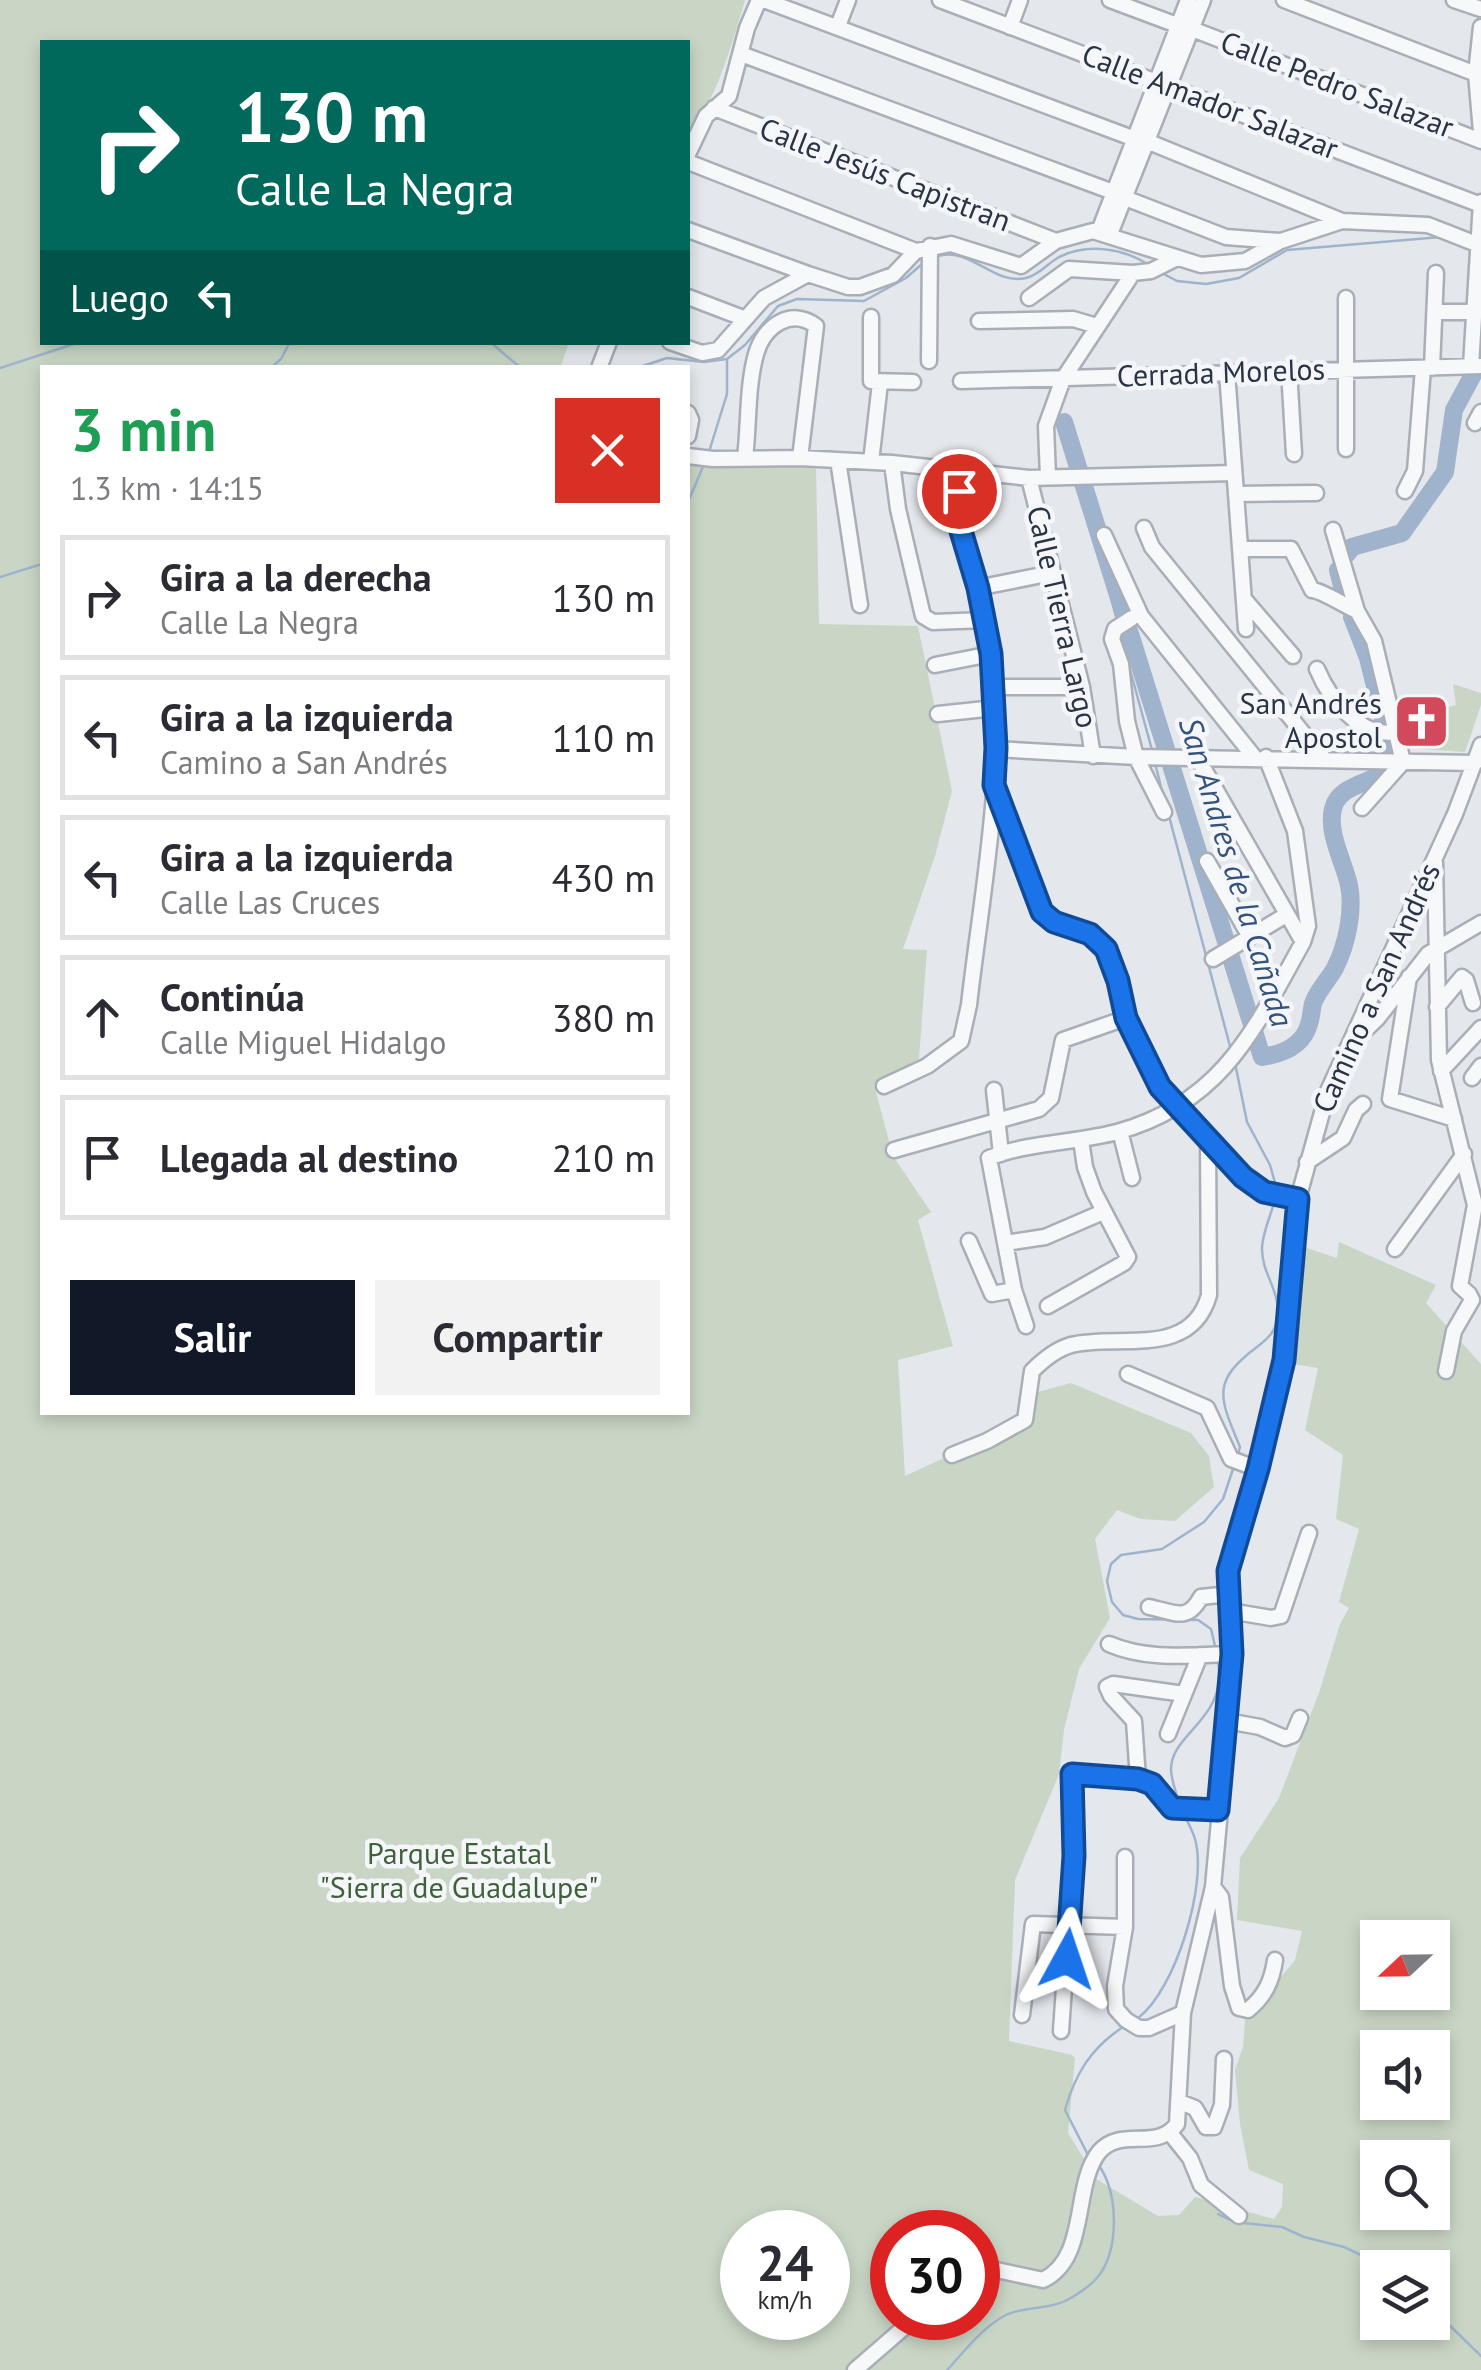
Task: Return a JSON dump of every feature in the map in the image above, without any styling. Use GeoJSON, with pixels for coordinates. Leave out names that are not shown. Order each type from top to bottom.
{"type":"FeatureCollection","features":[{"type":"Feature","properties":{"kind":"street"},"geometry":{"type":"LineString","coordinates":[[690,150],[714,108],[729,96],[762,0],[1142,140],[1342,220],[1428,225],[1479,244]]}},
{"type":"Feature","properties":{"kind":"street"},"geometry":{"type":"LineString","coordinates":[[838,26],[848,0]]}},
{"type":"Feature","properties":{"kind":"street","name":"Calle Amador Salazar"},"geometry":{"type":"LineString","coordinates":[[940,0],[1481,204]]}},
{"type":"Feature","properties":{"kind":"street"},"geometry":{"type":"LineString","coordinates":[[1010,26],[1020,0]]}},
{"type":"Feature","properties":{"kind":"street","name":"Calle Pedro Salazar"},"geometry":{"type":"LineString","coordinates":[[1110,0],[1481,141]]}},
{"type":"Feature","properties":{"kind":"street"},"geometry":{"type":"LineString","coordinates":[[1185,27],[1188,0]]}},
{"type":"Feature","properties":{"kind":"street"},"geometry":{"type":"LineString","coordinates":[[1105,232],[1185,27],[1203,0]]}},
{"type":"Feature","properties":{"kind":"street"},"geometry":{"type":"LineString","coordinates":[[1284,0],[1476,74]]}},
{"type":"Feature","properties":{"kind":"street"},"geometry":{"type":"LineString","coordinates":[[1454,0],[1481,9]]}},
{"type":"Feature","properties":{"kind":"street"},"geometry":{"type":"LineString","coordinates":[[1481,27],[1476,74],[1481,132]]}},
{"type":"Feature","properties":{"kind":"street"},"geometry":{"type":"LineString","coordinates":[[741,54],[1226,237],[1281,241]]}},
{"type":"Feature","properties":{"kind":"street","name":"Calle Jesús Capistran"},"geometry":{"type":"LineString","coordinates":[[714,108],[1056,241]]}},
{"type":"Feature","properties":{"kind":"street"},"geometry":{"type":"LineString","coordinates":[[690,163],[923,249],[956,244],[1017,266],[1029,262],[1056,241],[1105,232],[1201,265],[1238,263],[1281,241],[1342,220]]}},
{"type":"Feature","properties":{"kind":"street"},"geometry":{"type":"LineString","coordinates":[[1476,366],[1474,312],[1481,204]]}},
{"type":"Feature","properties":{"kind":"street"},"geometry":{"type":"LineString","coordinates":[[690,231],[848,287],[893,276],[923,249]]}},
{"type":"Feature","properties":{"kind":"street"},"geometry":{"type":"LineString","coordinates":[[923,249],[929,361]]}},
{"type":"Feature","properties":{"kind":"street"},"geometry":{"type":"LineString","coordinates":[[1029,298],[1069,269],[1133,273],[1151,271],[1177,258]]}},
{"type":"Feature","properties":{"kind":"street"},"geometry":{"type":"LineString","coordinates":[[1048,477],[1046,426],[1063,379],[1133,273]]}},
{"type":"Feature","properties":{"kind":"street"},"geometry":{"type":"LineString","coordinates":[[1405,492],[1415,470],[1436,312],[1436,273]]}},
{"type":"Feature","properties":{"kind":"street"},"geometry":{"type":"LineString","coordinates":[[678,345],[702,354],[718,350],[764,298],[808,274]]}},
{"type":"Feature","properties":{"kind":"street"},"geometry":{"type":"LineString","coordinates":[[690,298],[744,318]]}},
{"type":"Feature","properties":{"kind":"street"},"geometry":{"type":"LineString","coordinates":[[1346,298],[1346,449]]}},
{"type":"Feature","properties":{"kind":"street"},"geometry":{"type":"LineString","coordinates":[[1436,312],[1474,312]]}},
{"type":"Feature","properties":{"kind":"street"},"geometry":{"type":"LineString","coordinates":[[872,317],[872,382],[913,382]]}},
{"type":"Feature","properties":{"kind":"street"},"geometry":{"type":"LineString","coordinates":[[745,458],[759,347],[782,318],[814,323],[800,458]]}},
{"type":"Feature","properties":{"kind":"street"},"geometry":{"type":"LineString","coordinates":[[979,321],[1073,319],[1098,326]]}},
{"type":"Feature","properties":{"kind":"street","name":"Cerrada Morelos"},"geometry":{"type":"LineString","coordinates":[[961,380],[1476,366]]}},
{"type":"Feature","properties":{"kind":"street"},"geometry":{"type":"LineString","coordinates":[[1289,370],[1294,454]]}},
{"type":"Feature","properties":{"kind":"street"},"geometry":{"type":"LineString","coordinates":[[1227,372],[1246,629]]}},
{"type":"Feature","properties":{"kind":"street"},"geometry":{"type":"LineString","coordinates":[[871,462],[880,384]]}},
{"type":"Feature","properties":{"kind":"street"},"geometry":{"type":"LineString","coordinates":[[690,456],[892,463],[1029,478],[1234,473]]}},
{"type":"Feature","properties":{"kind":"street"},"geometry":{"type":"LineString","coordinates":[[838,460],[860,605]]}},
{"type":"Feature","properties":{"kind":"street"},"geometry":{"type":"LineString","coordinates":[[892,463],[920,610],[926,620],[985,620]]}},
{"type":"Feature","properties":{"kind":"street"},"geometry":{"type":"LineString","coordinates":[[884,1086],[928,1066],[961,1041],[968,1005],[996,748],[991,654],[958,507],[966,470]]}},
{"type":"Feature","properties":{"kind":"street","name":"Calle Tierra Largo"},"geometry":{"type":"LineString","coordinates":[[1029,478],[1082,687],[1094,756]]}},
{"type":"Feature","properties":{"kind":"street"},"geometry":{"type":"LineString","coordinates":[[1237,494],[1316,493]]}},
{"type":"Feature","properties":{"kind":"street"},"geometry":{"type":"LineString","coordinates":[[1144,528],[1152,547],[1324,759]]}},
{"type":"Feature","properties":{"kind":"street"},"geometry":{"type":"LineString","coordinates":[[1333,530],[1357,610],[1374,641],[1402,762]]}},
{"type":"Feature","properties":{"kind":"street"},"geometry":{"type":"LineString","coordinates":[[995,1156],[1120,1131],[1180,1106],[1217,1076],[1248,1040],[1303,942],[1308,926],[1296,831],[1260,758],[1141,616],[1104,535]]}},
{"type":"Feature","properties":{"kind":"street"},"geometry":{"type":"LineString","coordinates":[[1241,549],[1291,549],[1312,590],[1357,610]]}},
{"type":"Feature","properties":{"kind":"street"},"geometry":{"type":"LineString","coordinates":[[978,588],[1052,573]]}},
{"type":"Feature","properties":{"kind":"street"},"geometry":{"type":"LineString","coordinates":[[1244,599],[1294,656]]}},
{"type":"Feature","properties":{"kind":"street"},"geometry":{"type":"LineString","coordinates":[[1132,618],[1115,629],[1112,639],[1121,664],[1136,758],[1164,812]]}},
{"type":"Feature","properties":{"kind":"street"},"geometry":{"type":"LineString","coordinates":[[935,666],[991,654]]}},
{"type":"Feature","properties":{"kind":"street"},"geometry":{"type":"LineString","coordinates":[[1318,669],[1330,697],[1370,732],[1396,732]]}},
{"type":"Feature","properties":{"kind":"street"},"geometry":{"type":"LineString","coordinates":[[994,688],[1082,687]]}},
{"type":"Feature","properties":{"kind":"street"},"geometry":{"type":"LineString","coordinates":[[938,714],[995,708]]}},
{"type":"Feature","properties":{"kind":"street","name":"Camino a San Andrés"},"geometry":{"type":"LineString","coordinates":[[1170,2133],[1177,2124],[1180,2102],[1184,2013],[1213,1888],[1232,1654],[1230,1563],[1258,1469],[1287,1345],[1298,1199],[1328,1090],[1434,858],[1481,744]]}},
{"type":"Feature","properties":{"kind":"street"},"geometry":{"type":"LineString","coordinates":[[996,748],[1136,758],[1475,763]]}},
{"type":"Feature","properties":{"kind":"street"},"geometry":{"type":"LineString","coordinates":[[1197,757],[1303,942]]}},
{"type":"Feature","properties":{"kind":"street"},"geometry":{"type":"LineString","coordinates":[[1362,808],[1402,762]]}},
{"type":"Feature","properties":{"kind":"street"},"geometry":{"type":"LineString","coordinates":[[994,785],[1042,912],[1054,922],[1098,940],[1118,981],[1126,1018],[1154,1078],[1255,1187],[1275,1196],[1298,1199]]}},
{"type":"Feature","properties":{"kind":"street"},"geometry":{"type":"LineString","coordinates":[[1434,858],[1441,1070],[1478,1216],[1460,1286],[1475,1292],[1454,1331],[1446,1371]]}},
{"type":"Feature","properties":{"kind":"street"},"geometry":{"type":"LineString","coordinates":[[1207,861],[1250,937]]}},
{"type":"Feature","properties":{"kind":"street"},"geometry":{"type":"LineString","coordinates":[[1212,959],[1286,915]]}},
{"type":"Feature","properties":{"kind":"street"},"geometry":{"type":"LineString","coordinates":[[1349,1045],[1376,1020],[1436,949],[1481,922]]}},
{"type":"Feature","properties":{"kind":"street"},"geometry":{"type":"LineString","coordinates":[[1410,977],[1391,1100],[1454,1119]]}},
{"type":"Feature","properties":{"kind":"street"},"geometry":{"type":"LineString","coordinates":[[1437,1007],[1462,977],[1474,1003]]}},
{"type":"Feature","properties":{"kind":"street"},"geometry":{"type":"LineString","coordinates":[[894,1150],[1039,1109],[1052,1098],[1062,1040],[1126,1018]]}},
{"type":"Feature","properties":{"kind":"street"},"geometry":{"type":"LineString","coordinates":[[1441,1070],[1481,1028]]}},
{"type":"Feature","properties":{"kind":"street"},"geometry":{"type":"LineString","coordinates":[[994,1090],[995,1156],[1005,1243],[1026,1326]]}},
{"type":"Feature","properties":{"kind":"street"},"geometry":{"type":"LineString","coordinates":[[1307,1162],[1343,1138],[1363,1104]]}},
{"type":"Feature","properties":{"kind":"street"},"geometry":{"type":"LineString","coordinates":[[1120,1131],[1132,1178]]}},
{"type":"Feature","properties":{"kind":"street"},"geometry":{"type":"LineString","coordinates":[[952,1456],[1025,1420],[1032,1370],[1060,1349],[1082,1343],[1163,1339],[1192,1324],[1208,1296],[1208,1139]]}},
{"type":"Feature","properties":{"kind":"street"},"geometry":{"type":"LineString","coordinates":[[1048,1306],[1124,1263],[1128,1257],[1085,1168],[1081,1140]]}},
{"type":"Feature","properties":{"kind":"street"},"geometry":{"type":"LineString","coordinates":[[1396,1249],[1464,1154]]}},
{"type":"Feature","properties":{"kind":"street"},"geometry":{"type":"LineString","coordinates":[[1005,1243],[1046,1237],[1103,1212]]}},
{"type":"Feature","properties":{"kind":"street"},"geometry":{"type":"LineString","coordinates":[[969,1241],[992,1294],[1014,1290]]}},
{"type":"Feature","properties":{"kind":"street"},"geometry":{"type":"LineString","coordinates":[[1128,1374],[1207,1408],[1231,1459],[1258,1469]]}},
{"type":"Feature","properties":{"kind":"street"},"geometry":{"type":"LineString","coordinates":[[1230,1611],[1281,1616],[1309,1533]]}},
{"type":"Feature","properties":{"kind":"street"},"geometry":{"type":"LineString","coordinates":[[1149,1607],[1186,1614],[1194,1610],[1201,1596],[1230,1594]]}},
{"type":"Feature","properties":{"kind":"street"},"geometry":{"type":"LineString","coordinates":[[1110,1644],[1156,1655],[1232,1654]]}},
{"type":"Feature","properties":{"kind":"street"},"geometry":{"type":"LineString","coordinates":[[1168,1734],[1200,1654]]}},
{"type":"Feature","properties":{"kind":"street"},"geometry":{"type":"LineString","coordinates":[[1138,1779],[1134,1721],[1107,1687],[1113,1684],[1184,1694]]}},
{"type":"Feature","properties":{"kind":"street"},"geometry":{"type":"LineString","coordinates":[[1228,1721],[1260,1727],[1285,1738],[1292,1735],[1300,1718]]}},
{"type":"Feature","properties":{"kind":"street"},"geometry":{"type":"LineString","coordinates":[[1061,2031],[1070,1923],[1072,1774],[1138,1779],[1152,1784],[1172,1808],[1218,1810]]}},
{"type":"Feature","properties":{"kind":"street"},"geometry":{"type":"LineString","coordinates":[[1126,1858],[1126,1927],[1115,1986],[1116,2009],[1139,2028],[1149,2028],[1184,2013]]}},
{"type":"Feature","properties":{"kind":"street"},"geometry":{"type":"LineString","coordinates":[[1213,1888],[1221,1897],[1232,1986],[1239,2008],[1248,2010],[1263,1996],[1273,1976],[1275,1960]]}},
{"type":"Feature","properties":{"kind":"street"},"geometry":{"type":"LineString","coordinates":[[1022,2015],[1031,1926],[1070,1923],[1126,1927]]}},
{"type":"Feature","properties":{"kind":"street"},"geometry":{"type":"LineString","coordinates":[[1180,2102],[1195,2108],[1206,2127],[1214,2127],[1222,2104],[1224,2059]]}},
{"type":"Feature","properties":{"kind":"street"},"geometry":{"type":"LineString","coordinates":[[1000,2271],[1043,2280],[1054,2274],[1068,2254],[1097,2155],[1115,2140],[1155,2139],[1170,2133],[1184,2148],[1202,2185],[1239,2216]]}},
{"type":"Feature","properties":{"kind":"street"},"geometry":{"type":"LineString","coordinates":[[855,2370],[889,2340]]}},
{"type":"Feature","properties":{"kind":"green space","name":"Parque Estatal \"Sierra de Guadalupe\""},"geometry":{"type":"Polygon","coordinates":[[[0,0],[745,0],[715,89],[690,134],[690,40],[40,40],[40,345],[568,345],[561,365],[40,365],[40,1415],[690,1415],[690,461],[816,467],[819,624],[918,626],[952,791],[935,856],[903,949],[927,950],[919,1059],[874,1085],[893,1156],[931,1212],[918,1220],[953,1346],[898,1360],[905,1476],[1016,1425],[1034,1393],[1071,1383],[1191,1433],[1209,1456],[1214,1487],[1175,1521],[1141,1519],[1117,1510],[1095,1539],[1110,1618],[1079,1669],[1064,1730],[1059,1774],[1015,1880],[1009,2041],[1075,2058],[1068,2133],[1089,2167],[1088,2174],[1158,2216],[1179,2215],[1195,2197],[1274,2219],[1282,2207],[1283,2184],[1249,2170],[1235,2070],[1243,2047],[1245,2020],[1295,1960],[1302,1931],[1237,1920],[1240,1858],[1279,1798],[1320,1690],[1340,1624],[1349,1608],[1339,1602],[1359,1529],[1336,1519],[1343,1455],[1305,1430],[1318,1368],[1293,1364],[1304,1247],[1337,1258],[1339,1242],[1436,1285],[1426,1303],[1481,1364],[1481,2370],[0,2370],[0,0]]]}},
{"type":"Feature","properties":{"kind":"green space"},"geometry":{"type":"Polygon","coordinates":[[[1453,684],[1481,693],[1481,705],[1465,752],[1421,749],[1417,739],[1448,728],[1442,709],[1456,705],[1453,684]]]}},
{"type":"Feature","properties":{"kind":"waterway"},"geometry":{"type":"LineString","coordinates":[[1160,272],[1177,281],[1206,284],[1239,278],[1287,250],[1441,237]]}},
{"type":"Feature","properties":{"kind":"waterway"},"geometry":{"type":"LineString","coordinates":[[938,256],[961,256],[1014,279],[1031,276],[1059,257],[1082,250],[1117,251],[1149,265]]}},
{"type":"Feature","properties":{"kind":"waterway"},"geometry":{"type":"LineString","coordinates":[[646,365],[667,358],[704,362],[727,359],[745,345],[778,306],[797,299],[864,301],[906,278],[922,264]]}},
{"type":"Feature","properties":{"kind":"waterway","name":"San Andres de la Cañada"},"geometry":{"type":"LineString","coordinates":[[1347,554],[1352,547],[1402,533],[1445,472],[1454,410],[1475,371],[1481,330]]}},
{"type":"Feature","properties":{"kind":"waterway"},"geometry":{"type":"LineString","coordinates":[[0,368],[71,345]]}},
{"type":"Feature","properties":{"kind":"waterway"},"geometry":{"type":"LineString","coordinates":[[274,365],[288,345]]}},
{"type":"Feature","properties":{"kind":"waterway"},"geometry":{"type":"LineString","coordinates":[[494,345],[517,365]]}},
{"type":"Feature","properties":{"kind":"waterway"},"geometry":{"type":"LineString","coordinates":[[708,455],[727,394],[727,361]]}},
{"type":"Feature","properties":{"kind":"waterway","name":"San Andres de la Cañada"},"geometry":{"type":"LineString","coordinates":[[1064,422],[1077,470]]}},
{"type":"Feature","properties":{"kind":"waterway","name":"San Andres de la Cañada"},"geometry":{"type":"LineString","coordinates":[[1064,422],[1262,1057],[1285,1051],[1302,1038],[1314,1001],[1343,949],[1350,895],[1332,828],[1336,801],[1348,790],[1388,770]]}},
{"type":"Feature","properties":{"kind":"waterway"},"geometry":{"type":"LineString","coordinates":[[690,497],[705,462]]}},
{"type":"Feature","properties":{"kind":"waterway"},"geometry":{"type":"LineString","coordinates":[[1080,483],[1117,620]]}},
{"type":"Feature","properties":{"kind":"waterway"},"geometry":{"type":"LineString","coordinates":[[0,577],[40,565]]}},
{"type":"Feature","properties":{"kind":"waterway","name":"San Andres de la Cañada"},"geometry":{"type":"LineString","coordinates":[[1338,570],[1345,599]]}},
{"type":"Feature","properties":{"kind":"waterway","name":"San Andres de la Cañada"},"geometry":{"type":"LineString","coordinates":[[1352,617],[1368,658],[1385,726]]}},
{"type":"Feature","properties":{"kind":"waterway"},"geometry":{"type":"LineString","coordinates":[[1120,633],[1152,750]]}},
{"type":"Feature","properties":{"kind":"waterway","name":"San Andres de la Cañada"},"geometry":{"type":"LineString","coordinates":[[1389,742],[1391,754]]}},
{"type":"Feature","properties":{"kind":"waterway"},"geometry":{"type":"LineString","coordinates":[[1155,763],[1164,799]]}},
{"type":"Feature","properties":{"kind":"waterway"},"geometry":{"type":"LineString","coordinates":[[1169,816],[1231,1050]]}},
{"type":"Feature","properties":{"kind":"waterway"},"geometry":{"type":"LineString","coordinates":[[1235,1063],[1247,1122],[1270,1165],[1276,1186]]}},
{"type":"Feature","properties":{"kind":"waterway"},"geometry":{"type":"LineString","coordinates":[[1238,1454],[1240,1447],[1223,1392],[1232,1370],[1269,1337],[1276,1324],[1277,1303],[1262,1249],[1274,1203]]}},
{"type":"Feature","properties":{"kind":"waterway"},"geometry":{"type":"LineString","coordinates":[[1215,1646],[1211,1629],[1198,1620],[1123,1615],[1112,1602],[1107,1581],[1111,1564],[1121,1555],[1162,1549],[1204,1522],[1223,1499],[1233,1469]]}},
{"type":"Feature","properties":{"kind":"waterway"},"geometry":{"type":"LineString","coordinates":[[1178,1801],[1171,1773],[1173,1756],[1215,1698],[1218,1662]]}},
{"type":"Feature","properties":{"kind":"waterway"},"geometry":{"type":"LineString","coordinates":[[1138,2018],[1152,2004],[1176,1961],[1192,1908],[1198,1859],[1186,1818]]}},
{"type":"Feature","properties":{"kind":"waterway"},"geometry":{"type":"LineString","coordinates":[[1088,2155],[1065,2110],[1086,2063],[1123,2027]]}},
{"type":"Feature","properties":{"kind":"waterway"},"geometry":{"type":"LineString","coordinates":[[947,2370],[1004,2316],[1065,2301],[1097,2278],[1110,2253],[1114,2222],[1110,2192],[1100,2167]]}},
{"type":"Feature","properties":{"kind":"waterway"},"geometry":{"type":"LineString","coordinates":[[1218,2214],[1234,2222],[1282,2227],[1360,2255]]}},
{"type":"Feature","properties":{"kind":"waterway"},"geometry":{"type":"LineString","coordinates":[[1450,2326],[1481,2356]]}},
{"type":"Feature","properties":{"kind":"place","name":"San Andrés Apostol"},"geometry":{"type":"Point","coordinates":[1421,721]}},
{"type":"Feature","properties":{"kind":"route"},"geometry":{"type":"LineString","coordinates":[[959,491],[961,531],[978,588],[991,654],[994,785],[1042,912],[1054,922],[1090,934],[1106,949],[1126,1018],[1160,1087],[1255,1187],[1275,1196],[1298,1199],[1287,1345],[1258,1469],[1228,1571],[1231,1690],[1218,1810],[1172,1808],[1152,1784],[1138,1779],[1072,1774],[1074,1856],[1067,1959]]}}]}
